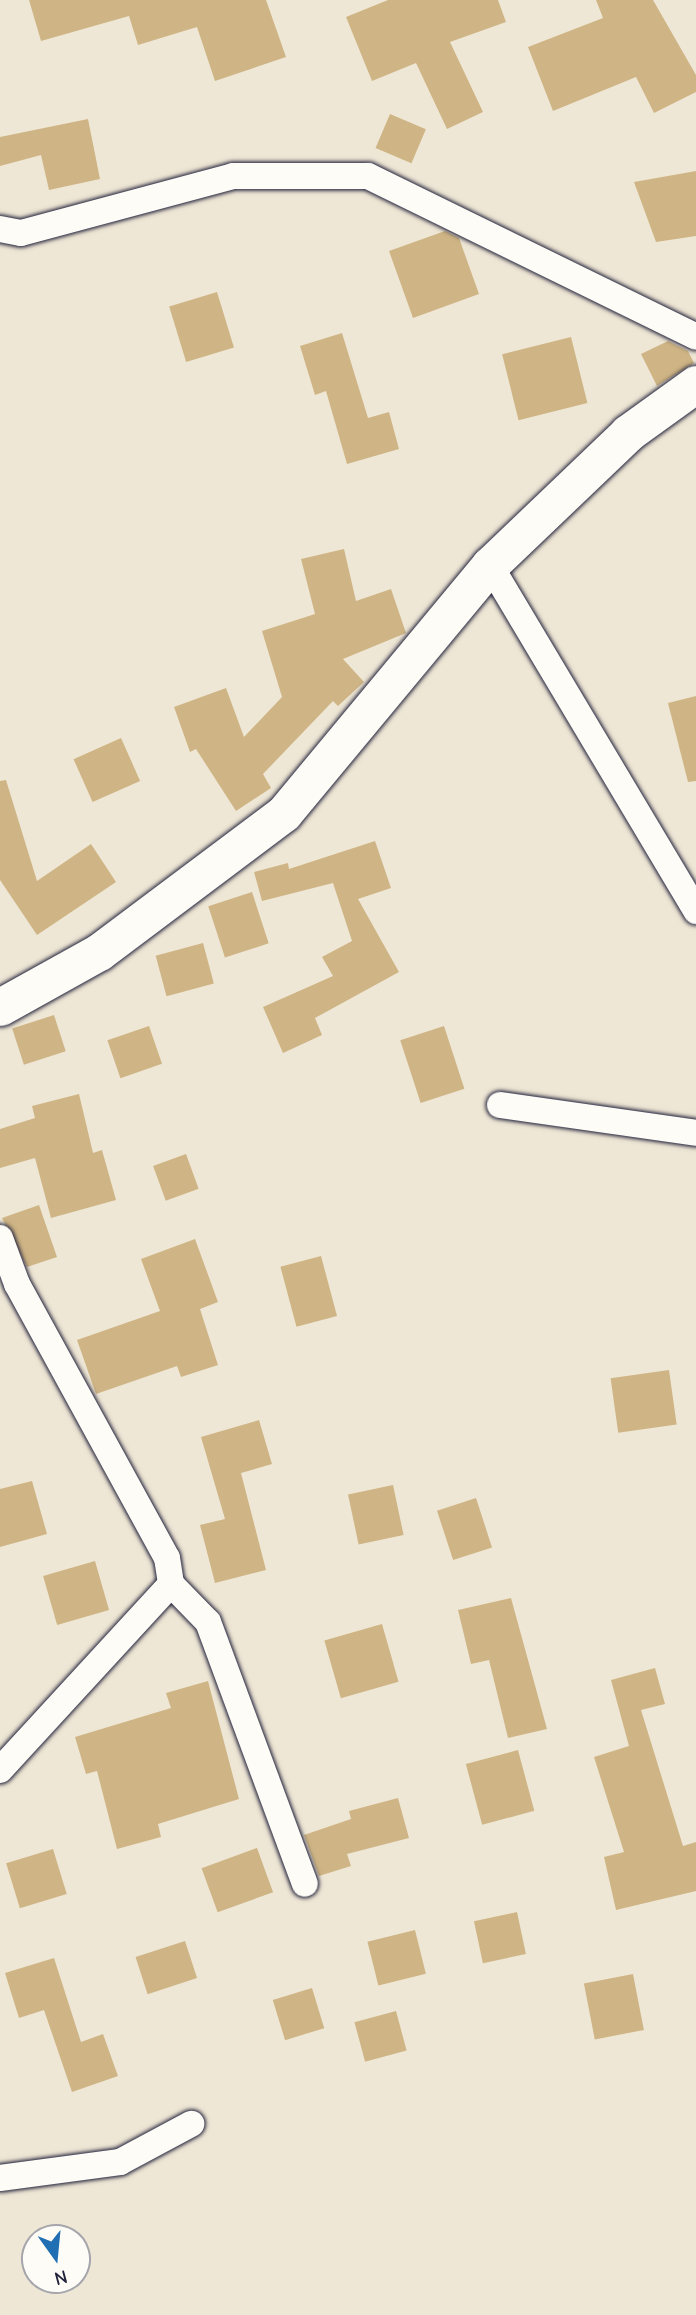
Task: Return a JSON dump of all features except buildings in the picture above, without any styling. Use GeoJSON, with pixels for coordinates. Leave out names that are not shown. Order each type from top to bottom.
{"type":"FeatureCollection","features":[{"type":"Feature","properties":{"kind":"main road"},"geometry":{"type":"LineString","coordinates":[[0,1007],[99,952],[284,813],[490,565],[628,433],[696,384]]}},
{"type":"Feature","properties":{"kind":"street"},"geometry":{"type":"LineString","coordinates":[[0,229],[22,233],[233,176],[368,176],[696,337]]}},
{"type":"Feature","properties":{"kind":"street"},"geometry":{"type":"LineString","coordinates":[[490,565],[696,911]]}},
{"type":"Feature","properties":{"kind":"street"},"geometry":{"type":"LineString","coordinates":[[500,1105],[696,1133]]}},
{"type":"Feature","properties":{"kind":"street"},"geometry":{"type":"LineString","coordinates":[[0,1238],[17,1283],[167,1558],[171,1584],[208,1622],[305,1884]]}},
{"type":"Feature","properties":{"kind":"street"},"geometry":{"type":"LineString","coordinates":[[0,1770],[171,1584]]}},
{"type":"Feature","properties":{"kind":"street"},"geometry":{"type":"LineString","coordinates":[[0,2178],[120,2162],[191,2124]]}}]}
